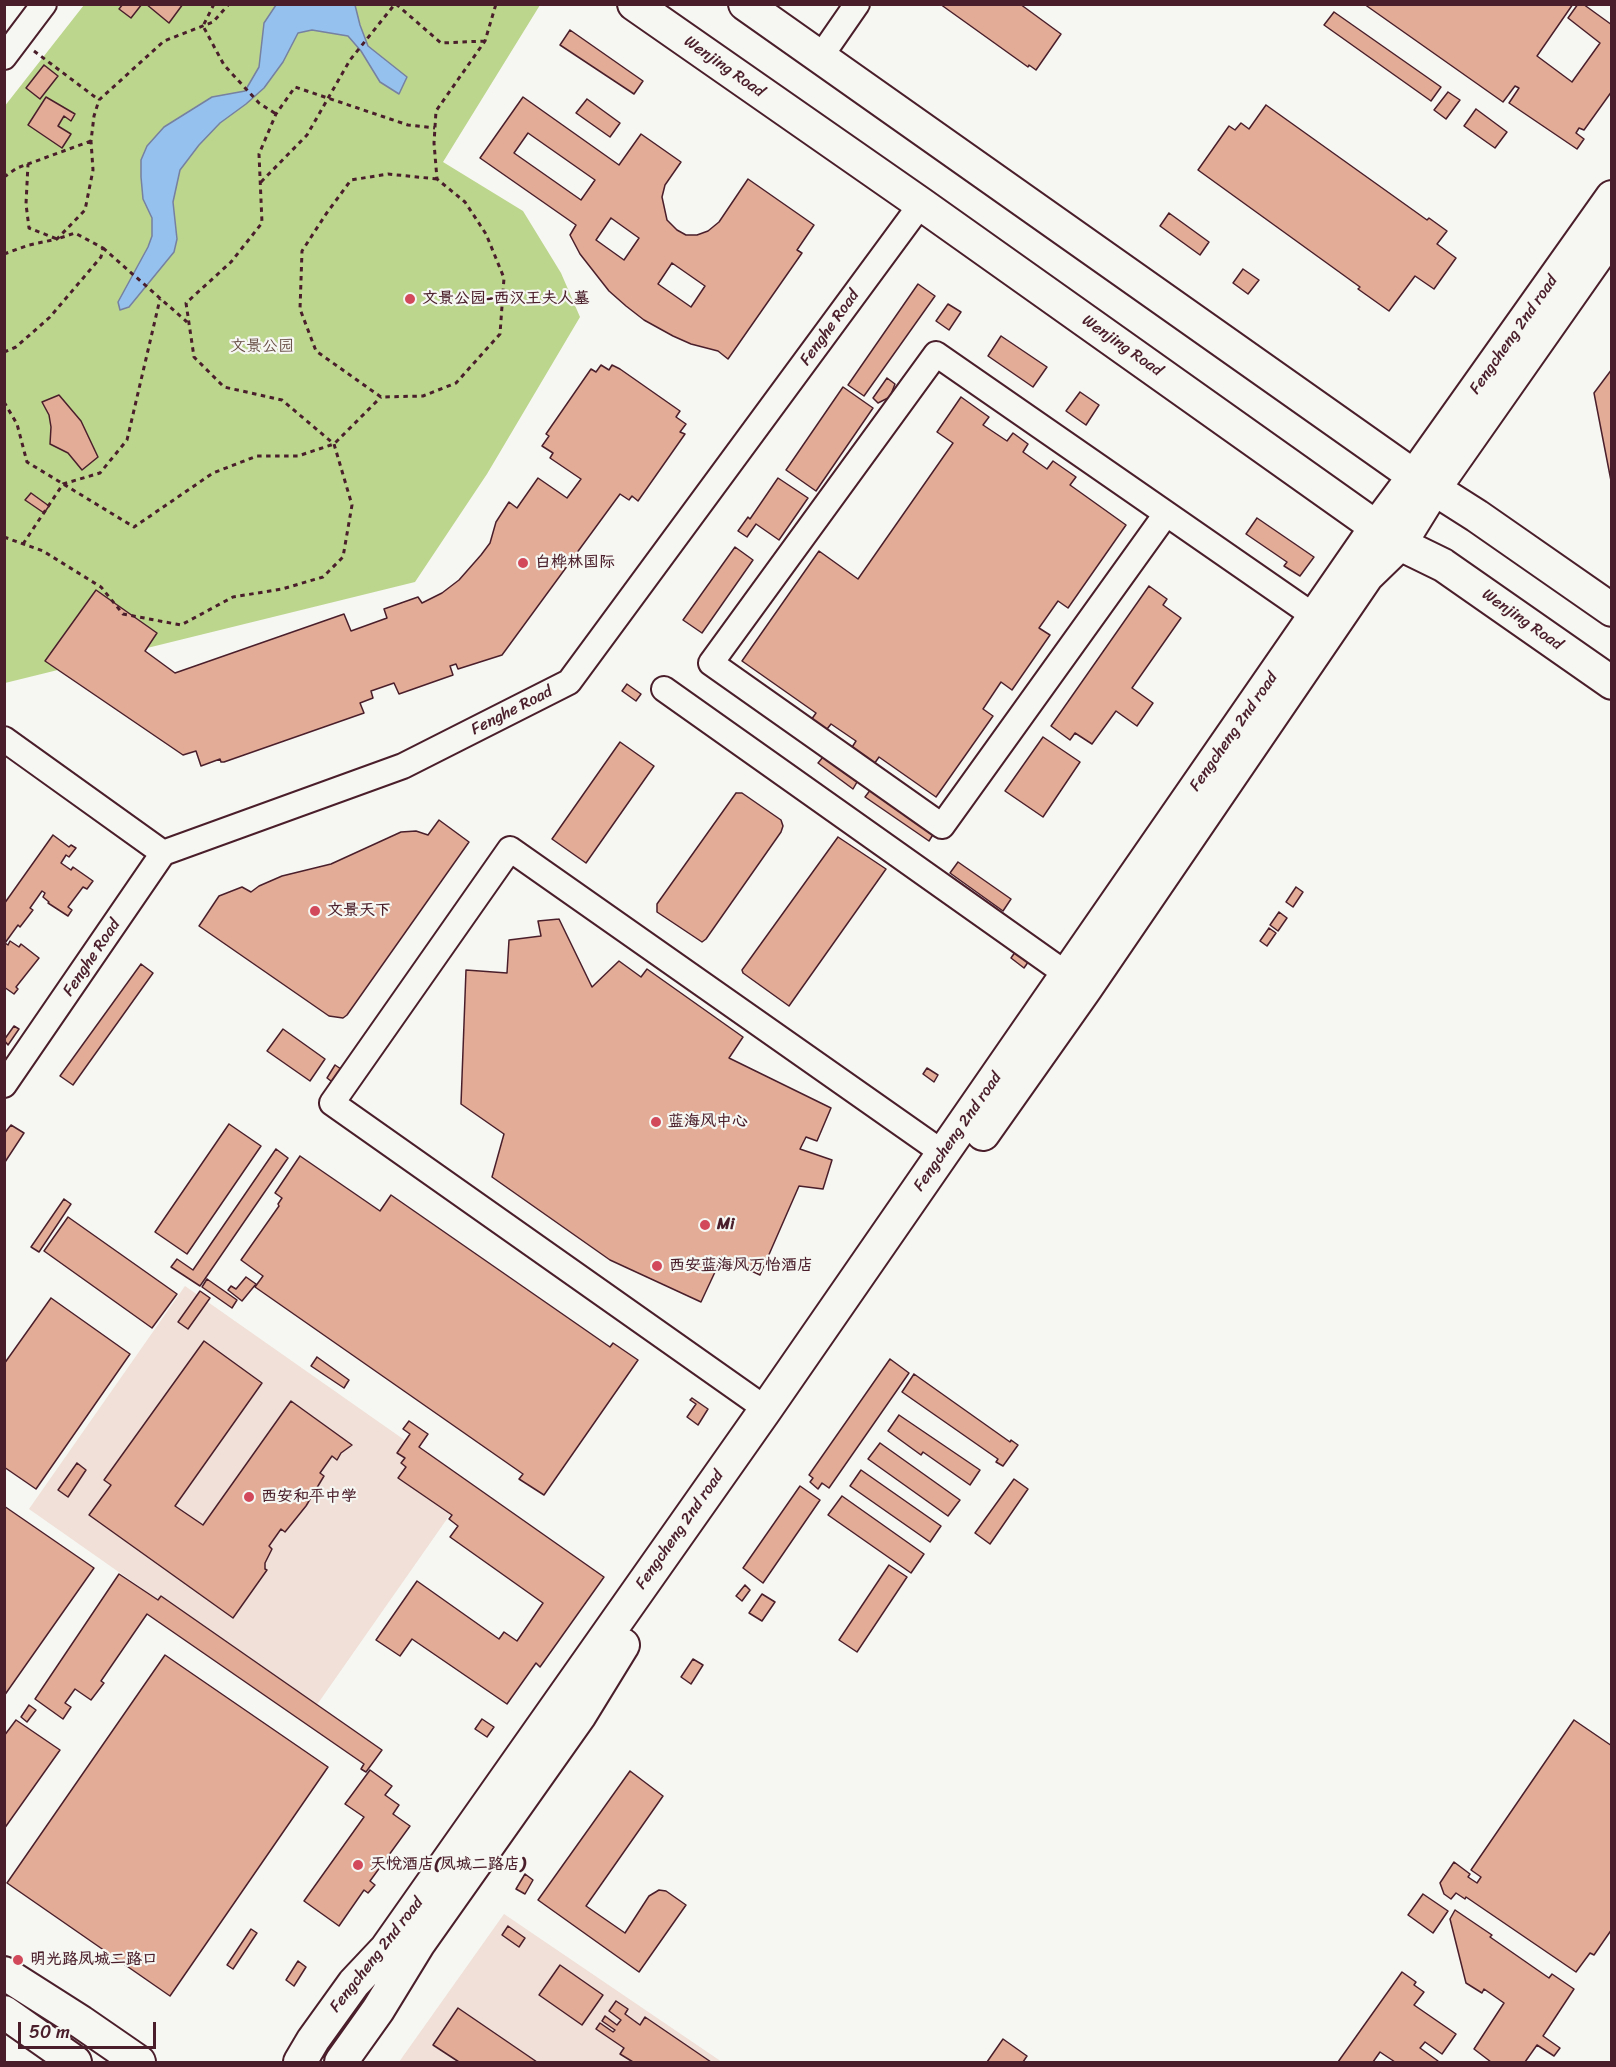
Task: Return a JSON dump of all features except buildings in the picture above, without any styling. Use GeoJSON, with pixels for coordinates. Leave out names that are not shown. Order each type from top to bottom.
{"type":"FeatureCollection","features":[{"type":"Feature","properties":{"kind":"main road","name":"Wenjing Road"},"geometry":{"type":"LineString","coordinates":[[634,4],[1388,535],[1443,565],[1611,683]]}},
{"type":"Feature","properties":{"kind":"main road"},"geometry":{"type":"LineString","coordinates":[[745,4],[1424,482],[1477,516],[1611,610]]}},
{"type":"Feature","properties":{"kind":"main road","name":"Fengcheng 2nd road"},"geometry":{"type":"LineString","coordinates":[[346,2058],[419,1943],[580,1715],[630,1635],[1077,981],[1367,576],[1388,535],[1611,197]]}},
{"type":"Feature","properties":{"kind":"main road","name":"Fengcheng 2nd road"},"geometry":{"type":"LineString","coordinates":[[1424,482],[1611,235]]}},
{"type":"Feature","properties":{"kind":"main road","name":"Fengcheng 2nd road"},"geometry":{"type":"LineString","coordinates":[[287,2062],[307,2051],[354,1983],[386,1948],[944,1153],[1077,981],[1314,616],[1388,535]]}},
{"type":"Feature","properties":{"kind":"main road"},"geometry":{"type":"LineString","coordinates":[[4,1973],[138,2062]]}},
{"type":"Feature","properties":{"kind":"main road"},"geometry":{"type":"LineString","coordinates":[[4,2012],[75,2062]]}},
{"type":"Feature","properties":{"kind":"street"},"geometry":{"type":"LineString","coordinates":[[11,48],[44,4]]}},
{"type":"Feature","properties":{"kind":"street"},"geometry":{"type":"LineString","coordinates":[[821,56],[857,4]]}},
{"type":"Feature","properties":{"kind":"street","name":"Fenghe Road"},"geometry":{"type":"LineString","coordinates":[[4,1085],[163,854],[403,766],[569,682],[921,204]]}},
{"type":"Feature","properties":{"kind":"street"},"geometry":{"type":"LineString","coordinates":[[1166,514],[942,826],[711,663],[936,354],[1314,616]]}},
{"type":"Feature","properties":{"kind":"street"},"geometry":{"type":"LineString","coordinates":[[664,689],[1077,981]]}},
{"type":"Feature","properties":{"kind":"street"},"geometry":{"type":"LineString","coordinates":[[4,739],[163,854]]}},
{"type":"Feature","properties":{"kind":"street"},"geometry":{"type":"LineString","coordinates":[[766,1409],[332,1103],[510,849],[944,1153]]}},
{"type":"Feature","properties":{"kind":"path"},"geometry":{"type":"LineString","coordinates":[[203,26],[214,4]]}},
{"type":"Feature","properties":{"kind":"path"},"geometry":{"type":"LineString","coordinates":[[57,239],[85,210],[93,170],[91,141],[94,116],[99,100],[164,41],[213,22],[229,4]]}},
{"type":"Feature","properties":{"kind":"path"},"geometry":{"type":"LineString","coordinates":[[260,183],[307,135],[350,60],[395,4],[441,43],[485,41]]}},
{"type":"Feature","properties":{"kind":"path"},"geometry":{"type":"LineString","coordinates":[[437,178],[434,143],[436,111],[485,41],[495,4]]}},
{"type":"Feature","properties":{"kind":"path"},"geometry":{"type":"LineString","coordinates":[[203,26],[224,65],[259,103],[276,114]]}},
{"type":"Feature","properties":{"kind":"path"},"geometry":{"type":"LineString","coordinates":[[11,48],[99,100]]}},
{"type":"Feature","properties":{"kind":"path"},"geometry":{"type":"LineString","coordinates":[[4,537],[43,551],[101,587],[123,614],[181,625],[233,597],[282,590],[323,577],[343,557],[352,505],[334,444],[282,400],[224,387],[194,357],[186,303],[231,262],[262,223],[259,154],[276,114],[295,87],[408,125],[435,128]]}},
{"type":"Feature","properties":{"kind":"path"},"geometry":{"type":"LineString","coordinates":[[4,177],[17,168],[91,141]]}},
{"type":"Feature","properties":{"kind":"path"},"geometry":{"type":"LineString","coordinates":[[28,164],[26,204],[29,228],[57,239]]}},
{"type":"Feature","properties":{"kind":"path"},"geometry":{"type":"LineString","coordinates":[[388,174],[437,178],[465,202],[486,234],[504,278],[500,334],[456,383],[423,396],[381,397],[316,351],[300,309],[302,251],[351,180],[388,174]]}},
{"type":"Feature","properties":{"kind":"path"},"geometry":{"type":"LineString","coordinates":[[4,254],[29,244],[75,233],[103,248],[188,323]]}},
{"type":"Feature","properties":{"kind":"path"},"geometry":{"type":"LineString","coordinates":[[4,352],[16,347],[50,317],[101,257],[103,248]]}},
{"type":"Feature","properties":{"kind":"path"},"geometry":{"type":"LineString","coordinates":[[23,544],[63,484],[100,473],[127,440],[160,299]]}},
{"type":"Feature","properties":{"kind":"path"},"geometry":{"type":"LineString","coordinates":[[4,402],[17,424],[27,462],[134,527],[213,472],[257,456],[298,456],[334,444],[381,397]]}},
{"type":"Feature","properties":{"kind":"shaded area","name":"西安和平中学"},"geometry":{"type":"Polygon","coordinates":[[[185,1286],[470,1486],[314,1709],[29,1509],[185,1286]]]}},
{"type":"Feature","properties":{"kind":"shaded area"},"geometry":{"type":"Polygon","coordinates":[[[504,1914],[722,2062],[399,2062],[504,1914]]]}},
{"type":"Feature","properties":{"kind":"green space","name":"文景公园"},"geometry":{"type":"Polygon","coordinates":[[[84,5],[540,5],[443,162],[523,211],[561,273],[580,317],[487,474],[415,582],[5,683],[4,107],[84,5]]]}},
{"type":"Feature","properties":{"kind":"water"},"geometry":{"type":"Polygon","coordinates":[[[276,5],[355,5],[368,46],[407,77],[399,94],[380,82],[361,51],[348,36],[312,30],[298,33],[283,62],[264,88],[220,123],[180,170],[173,202],[177,239],[174,252],[129,307],[120,310],[118,302],[152,236],[152,218],[143,199],[141,177],[141,160],[147,146],[164,127],[212,97],[245,91],[259,67],[264,23],[276,5]]]}},
{"type":"Feature","properties":{"kind":"place","name":"文景公园-西汉王夫人墓"},"geometry":{"type":"Point","coordinates":[410,299]}},
{"type":"Feature","properties":{"kind":"place","name":"白桦林国际"},"geometry":{"type":"Point","coordinates":[523,563]}},
{"type":"Feature","properties":{"kind":"place","name":"文景天下"},"geometry":{"type":"Point","coordinates":[315,911]}},
{"type":"Feature","properties":{"kind":"place","name":"蓝海风中心"},"geometry":{"type":"Point","coordinates":[656,1122]}},
{"type":"Feature","properties":{"kind":"place","name":"Mi"},"geometry":{"type":"Point","coordinates":[705,1225]}},
{"type":"Feature","properties":{"kind":"place","name":"西安蓝海风万怡酒店"},"geometry":{"type":"Point","coordinates":[657,1266]}},
{"type":"Feature","properties":{"kind":"place","name":"西安和平中学"},"geometry":{"type":"Point","coordinates":[249,1497]}},
{"type":"Feature","properties":{"kind":"place","name":"天悦酒店(凤城二路店)"},"geometry":{"type":"Point","coordinates":[358,1865]}},
{"type":"Feature","properties":{"kind":"place","name":"明光路凤城二路口"},"geometry":{"type":"Point","coordinates":[18,1960]}}]}
